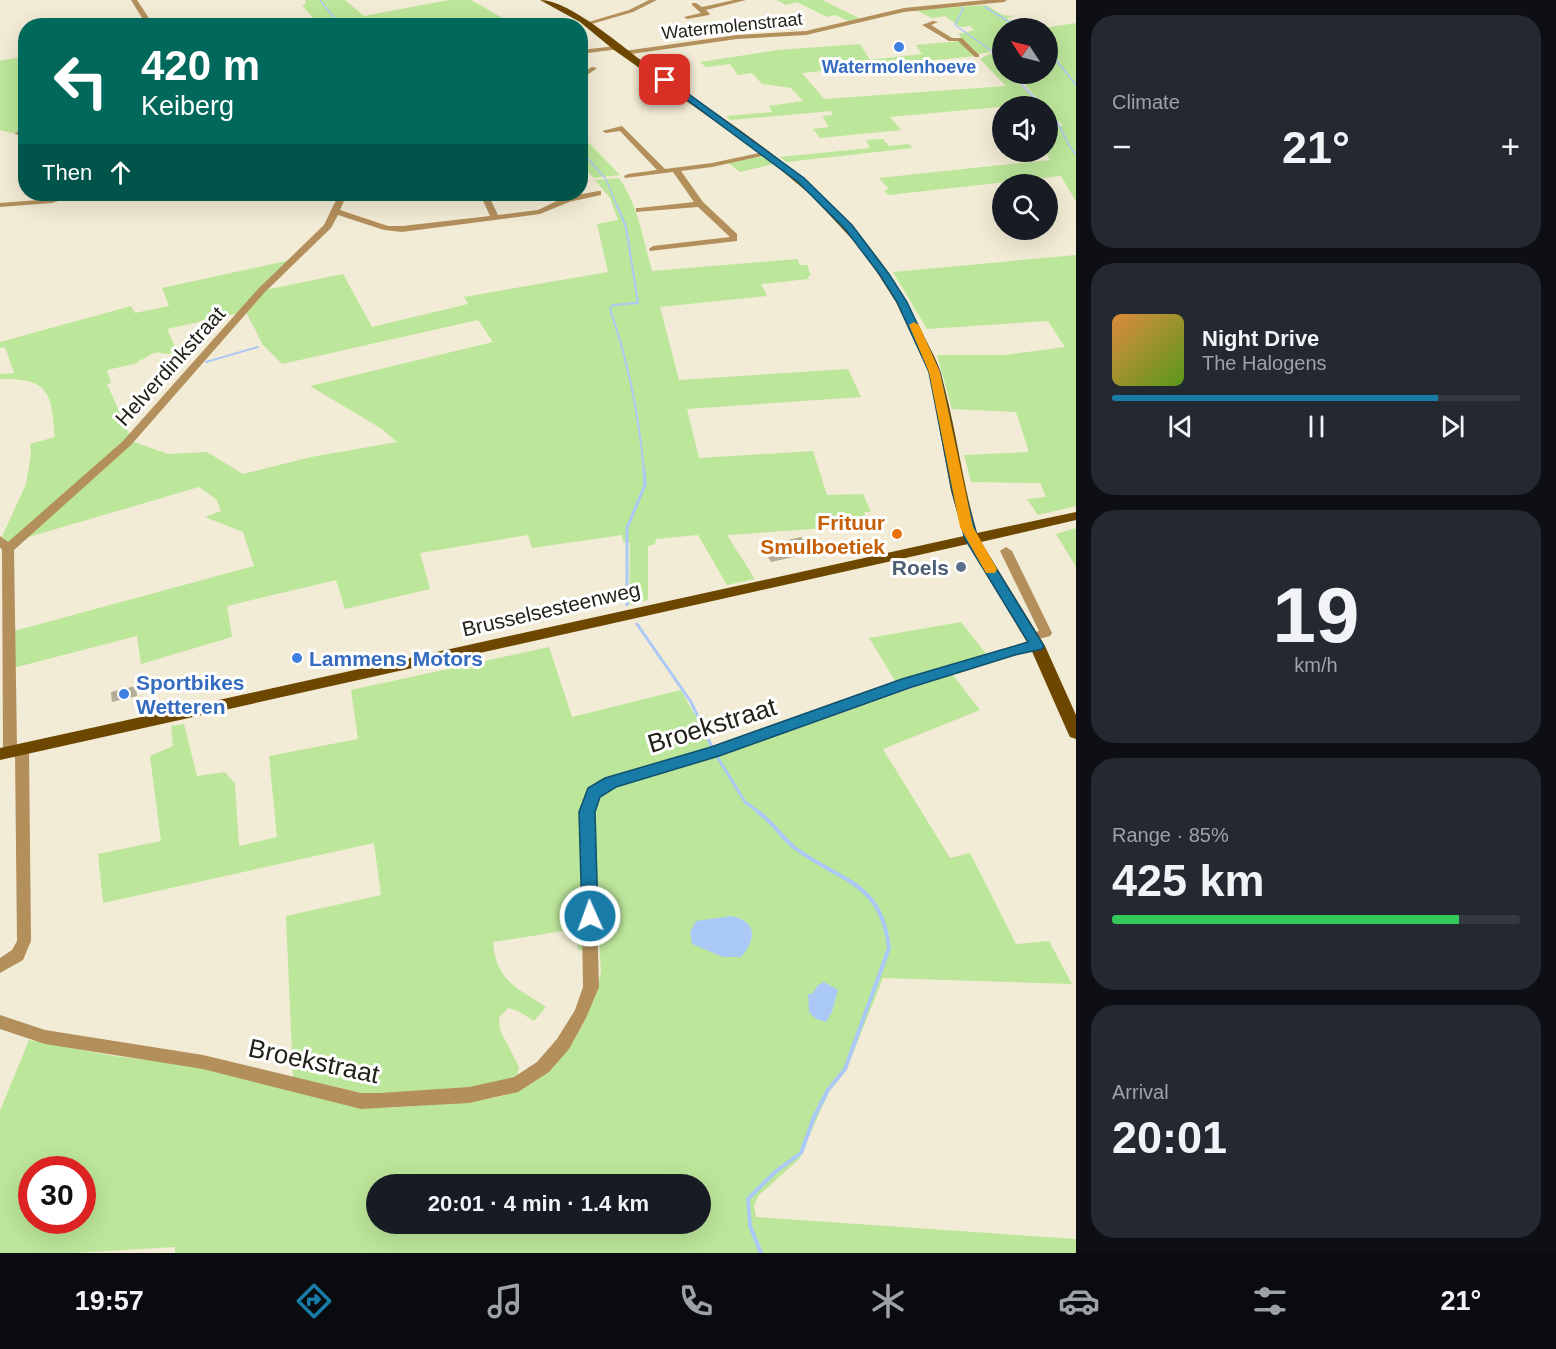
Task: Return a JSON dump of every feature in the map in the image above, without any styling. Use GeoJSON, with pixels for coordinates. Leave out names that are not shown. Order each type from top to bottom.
{"type":"FeatureCollection","features":[{"type":"Feature","properties":{"kind":"main road"},"geometry":{"type":"LineString","coordinates":[[544,0],[578,18]]}},
{"type":"Feature","properties":{"kind":"main road"},"geometry":{"type":"LineString","coordinates":[[588,23],[620,50],[801,180],[849,227],[868,250],[902,302],[935,372],[960,500],[972,539],[1034,641],[1076,733]]}},
{"type":"Feature","properties":{"kind":"main road","name":"Brusselsesteenweg"},"geometry":{"type":"LineString","coordinates":[[11,751],[1076,516]]}},
{"type":"Feature","properties":{"kind":"street"},"geometry":{"type":"LineString","coordinates":[[134,0],[146,18]]}},
{"type":"Feature","properties":{"kind":"street"},"geometry":{"type":"LineString","coordinates":[[588,23],[638,9],[654,0]]}},
{"type":"Feature","properties":{"kind":"street"},"geometry":{"type":"LineString","coordinates":[[703,9],[743,0]]}},
{"type":"Feature","properties":{"kind":"street","name":"Watermolenstraat"},"geometry":{"type":"LineString","coordinates":[[588,52],[814,32],[911,8],[1004,0]]}},
{"type":"Feature","properties":{"kind":"street"},"geometry":{"type":"LineString","coordinates":[[687,17],[707,14],[694,4]]}},
{"type":"Feature","properties":{"kind":"street"},"geometry":{"type":"LineString","coordinates":[[911,8],[934,22],[925,25],[951,40],[960,39],[977,56]]}},
{"type":"Feature","properties":{"kind":"street"},"geometry":{"type":"LineString","coordinates":[[588,72],[594,68]]}},
{"type":"Feature","properties":{"kind":"street"},"geometry":{"type":"LineString","coordinates":[[606,131],[622,128],[663,171]]}},
{"type":"Feature","properties":{"kind":"street"},"geometry":{"type":"LineString","coordinates":[[628,176],[675,170],[766,153]]}},
{"type":"Feature","properties":{"kind":"street"},"geometry":{"type":"LineString","coordinates":[[653,249],[734,239],[734,236],[700,204],[675,170]]}},
{"type":"Feature","properties":{"kind":"street"},"geometry":{"type":"LineString","coordinates":[[588,194],[598,193]]}},
{"type":"Feature","properties":{"kind":"street"},"geometry":{"type":"LineString","coordinates":[[0,205],[52,201]]}},
{"type":"Feature","properties":{"kind":"street","name":"Helverdinkstraat"},"geometry":{"type":"LineString","coordinates":[[4,544],[127,443],[261,291],[328,226],[339,201]]}},
{"type":"Feature","properties":{"kind":"street"},"geometry":{"type":"LineString","coordinates":[[487,201],[495,218]]}},
{"type":"Feature","properties":{"kind":"street"},"geometry":{"type":"LineString","coordinates":[[335,211],[387,228],[402,229],[548,210],[559,201]]}},
{"type":"Feature","properties":{"kind":"street"},"geometry":{"type":"LineString","coordinates":[[639,210],[700,204]]}},
{"type":"Feature","properties":{"kind":"street"},"geometry":{"type":"LineString","coordinates":[[0,966],[18,955],[24,941],[11,751],[4,544]]}},
{"type":"Feature","properties":{"kind":"street"},"geometry":{"type":"LineString","coordinates":[[1006,551],[1046,633],[1034,641]]}},
{"type":"Feature","properties":{"kind":"street","name":"Broekstraat"},"geometry":{"type":"LineString","coordinates":[[0,1022],[45,1037],[203,1062],[361,1101],[470,1095],[518,1084],[543,1067],[563,1044],[581,1013],[591,987],[587,812],[594,793],[611,782],[714,752],[907,683],[1014,650],[1034,641]]}},
{"type":"Feature","properties":{"kind":"green space"},"geometry":{"type":"Polygon","coordinates":[[[305,0],[345,0],[364,16],[449,0],[471,0],[503,18],[313,18],[302,5],[306,4],[305,0]]]}},
{"type":"Feature","properties":{"kind":"green space"},"geometry":{"type":"Polygon","coordinates":[[[777,0],[822,0],[861,19],[851,22],[835,15],[827,17],[797,2],[786,5],[777,0]]]}},
{"type":"Feature","properties":{"kind":"green space"},"geometry":{"type":"Polygon","coordinates":[[[986,5],[1003,15],[1015,16],[992,18],[992,50],[977,54],[958,34],[974,30],[970,26],[960,27],[945,16],[932,18],[916,10],[986,5]]]}},
{"type":"Feature","properties":{"kind":"green space"},"geometry":{"type":"Polygon","coordinates":[[[1076,23],[1076,202],[1058,174],[992,174],[992,184],[888,195],[884,190],[889,189],[879,178],[1031,162],[1058,162],[1058,126],[1063,126],[1058,121],[1058,96],[1035,96],[1025,84],[1058,84],[1058,26],[1076,23]]]}},
{"type":"Feature","properties":{"kind":"green space"},"geometry":{"type":"Polygon","coordinates":[[[960,41],[976,56],[802,73],[824,99],[1006,86],[1004,84],[1020,84],[1032,96],[992,96],[992,108],[890,117],[901,130],[820,138],[813,129],[829,127],[822,116],[833,115],[831,111],[730,120],[726,116],[772,112],[769,106],[803,101],[791,88],[762,84],[752,73],[738,75],[730,64],[706,67],[700,62],[778,50],[860,44],[870,60],[922,54],[916,45],[960,41]]]}},
{"type":"Feature","properties":{"kind":"green space"},"geometry":{"type":"Polygon","coordinates":[[[992,53],[992,71],[980,59],[992,53]]]}},
{"type":"Feature","properties":{"kind":"green space"},"geometry":{"type":"Polygon","coordinates":[[[18,57],[18,132],[11,133],[0,130],[0,61],[18,57]]]}},
{"type":"Feature","properties":{"kind":"green space"},"geometry":{"type":"Polygon","coordinates":[[[883,139],[889,146],[909,144],[912,148],[787,162],[780,157],[870,148],[866,140],[883,139]]]}},
{"type":"Feature","properties":{"kind":"green space"},"geometry":{"type":"Polygon","coordinates":[[[588,142],[620,175],[594,178],[588,172],[588,142]]]}},
{"type":"Feature","properties":{"kind":"green space"},"geometry":{"type":"Polygon","coordinates":[[[763,156],[774,164],[740,172],[728,163],[763,156]]]}},
{"type":"Feature","properties":{"kind":"green space"},"geometry":{"type":"Polygon","coordinates":[[[619,178],[631,199],[652,271],[797,259],[800,265],[807,265],[811,276],[808,276],[809,279],[761,284],[767,296],[660,307],[679,380],[848,369],[861,397],[687,409],[699,458],[813,451],[827,495],[863,494],[871,512],[864,512],[868,525],[727,535],[755,579],[727,585],[698,535],[656,539],[655,544],[648,546],[648,600],[629,605],[630,543],[623,542],[622,535],[532,548],[528,535],[420,553],[430,589],[345,609],[336,580],[227,606],[232,637],[141,664],[137,636],[13,668],[14,631],[254,566],[243,532],[205,517],[221,511],[216,499],[199,487],[22,539],[131,441],[168,454],[207,452],[243,474],[311,457],[397,442],[382,429],[310,386],[493,342],[478,320],[282,364],[263,345],[246,312],[265,290],[343,274],[372,327],[468,304],[464,297],[608,272],[597,224],[618,220],[610,198],[595,180],[619,178]]]}},
{"type":"Feature","properties":{"kind":"green space"},"geometry":{"type":"Polygon","coordinates":[[[1076,255],[1076,506],[1038,515],[1027,499],[1046,497],[1040,483],[971,482],[964,455],[1029,452],[1016,412],[952,409],[937,355],[1004,355],[1065,347],[1048,321],[927,329],[893,272],[1076,255]]]}},
{"type":"Feature","properties":{"kind":"green space"},"geometry":{"type":"Polygon","coordinates":[[[291,260],[239,313],[167,329],[176,349],[173,352],[152,354],[138,363],[107,370],[111,383],[107,384],[130,436],[11,541],[7,542],[2,537],[26,484],[31,454],[30,444],[55,437],[52,408],[44,390],[29,381],[0,379],[0,374],[14,373],[5,347],[0,348],[0,342],[131,306],[135,313],[169,306],[162,288],[291,260]]]}},
{"type":"Feature","properties":{"kind":"green space"},"geometry":{"type":"Polygon","coordinates":[[[1076,528],[1076,567],[1056,534],[1076,528]]]}},
{"type":"Feature","properties":{"kind":"green space"},"geometry":{"type":"Polygon","coordinates":[[[961,622],[987,655],[896,682],[869,638],[961,622]]]}},
{"type":"Feature","properties":{"kind":"green space"},"geometry":{"type":"Polygon","coordinates":[[[549,647],[572,717],[681,690],[713,748],[594,787],[581,803],[586,950],[578,950],[576,929],[493,942],[498,966],[509,982],[546,1007],[534,1021],[508,1008],[499,1018],[500,1030],[519,1067],[517,1075],[491,1085],[370,1095],[293,1077],[286,916],[381,895],[374,843],[103,903],[98,854],[161,841],[150,756],[173,746],[171,726],[184,724],[197,776],[225,772],[235,784],[239,846],[277,837],[269,756],[358,739],[351,690],[549,647]]]}},
{"type":"Feature","properties":{"kind":"green space"},"geometry":{"type":"Polygon","coordinates":[[[952,674],[980,710],[883,749],[950,858],[970,853],[1016,944],[1049,941],[1072,984],[883,978],[847,1068],[830,1089],[799,1159],[758,1196],[754,1207],[756,1217],[1076,1239],[1076,1253],[175,1253],[175,1247],[73,1253],[0,1253],[0,1111],[29,1040],[114,1056],[188,1065],[359,1108],[486,1099],[522,1089],[539,1078],[568,1048],[589,1011],[596,992],[601,972],[592,815],[599,796],[619,784],[729,753],[952,674]],[[731,916],[693,944],[741,957],[750,944],[752,932],[750,926],[740,918],[731,916]]]}},
{"type":"Feature","properties":{"kind":"water"},"geometry":{"type":"Polygon","coordinates":[[[731,916],[746,922],[752,932],[750,944],[741,957],[723,957],[692,944],[690,932],[696,921],[731,916]]]}},
{"type":"Feature","properties":{"kind":"water"},"geometry":{"type":"Polygon","coordinates":[[[824,982],[838,990],[832,1012],[826,1022],[816,1019],[809,1012],[808,994],[812,994],[818,985],[824,982]]]}},
{"type":"Feature","properties":{"kind":"building"},"geometry":{"type":"Polygon","coordinates":[[[801,537],[812,553],[771,562],[761,546],[801,537]]]}},
{"type":"Feature","properties":{"kind":"building","name":"Sportbikes Wetteren"},"geometry":{"type":"Polygon","coordinates":[[[136,686],[137,696],[112,702],[111,692],[136,686]]]}},
{"type":"Feature","properties":{"kind":"waterway"},"geometry":{"type":"LineString","coordinates":[[320,0],[335,18]]}},
{"type":"Feature","properties":{"kind":"waterway"},"geometry":{"type":"LineString","coordinates":[[961,7],[963,9],[955,25],[992,51]]}},
{"type":"Feature","properties":{"kind":"waterway"},"geometry":{"type":"LineString","coordinates":[[985,7],[1003,18]]}},
{"type":"Feature","properties":{"kind":"waterway"},"geometry":{"type":"LineString","coordinates":[[1058,63],[1076,85]]}},
{"type":"Feature","properties":{"kind":"waterway"},"geometry":{"type":"LineString","coordinates":[[1022,84],[1033,96]]}},
{"type":"Feature","properties":{"kind":"waterway"},"geometry":{"type":"LineString","coordinates":[[1058,124],[1076,155]]}},
{"type":"Feature","properties":{"kind":"waterway"},"geometry":{"type":"LineString","coordinates":[[588,159],[605,178]]}},
{"type":"Feature","properties":{"kind":"waterway"},"geometry":{"type":"LineString","coordinates":[[606,179],[617,206]]}},
{"type":"Feature","properties":{"kind":"waterway"},"geometry":{"type":"LineString","coordinates":[[617,205],[626,227],[638,303],[613,305],[610,309],[632,389],[644,472]]}},
{"type":"Feature","properties":{"kind":"waterway"},"geometry":{"type":"LineString","coordinates":[[206,362],[258,347]]}},
{"type":"Feature","properties":{"kind":"waterway"},"geometry":{"type":"LineString","coordinates":[[627,605],[627,528],[645,485],[644,470]]}},
{"type":"Feature","properties":{"kind":"waterway"},"geometry":{"type":"LineString","coordinates":[[637,624],[691,702],[712,747]]}},
{"type":"Feature","properties":{"kind":"waterway"},"geometry":{"type":"LineString","coordinates":[[718,758],[745,802],[760,813]]}},
{"type":"Feature","properties":{"kind":"waterway"},"geometry":{"type":"LineString","coordinates":[[758,812],[795,848],[856,885],[868,895],[885,926],[889,948],[845,1069],[828,1090],[814,1117],[801,1153],[775,1172],[748,1199],[750,1226],[761,1253]]}},
{"type":"Feature","properties":{"kind":"slow traffic"},"geometry":{"type":"LineString","coordinates":[[914,325],[935,372],[966,527],[978,551],[991,569]]}},
{"type":"Feature","properties":{"kind":"place","name":"Watermolenhoeve"},"geometry":{"type":"Point","coordinates":[899,47]}},
{"type":"Feature","properties":{"kind":"place","name":"Frituur Smulboetiek"},"geometry":{"type":"Point","coordinates":[897,534]}},
{"type":"Feature","properties":{"kind":"place","name":"Roels"},"geometry":{"type":"Point","coordinates":[961,567]}},
{"type":"Feature","properties":{"kind":"place","name":"Lammens Motors"},"geometry":{"type":"Point","coordinates":[297,658]}},
{"type":"Feature","properties":{"kind":"place","name":"Sportbikes Wetteren"},"geometry":{"type":"Point","coordinates":[124,694]}},
{"type":"Feature","properties":{"kind":"route"},"geometry":{"type":"LineString","coordinates":[[590,916],[587,812],[589,801],[594,793],[611,782],[714,752],[907,683],[1014,650],[1037,646],[978,551],[966,527],[935,372],[902,302],[884,274],[849,227],[801,180],[665,80]]}}]}
